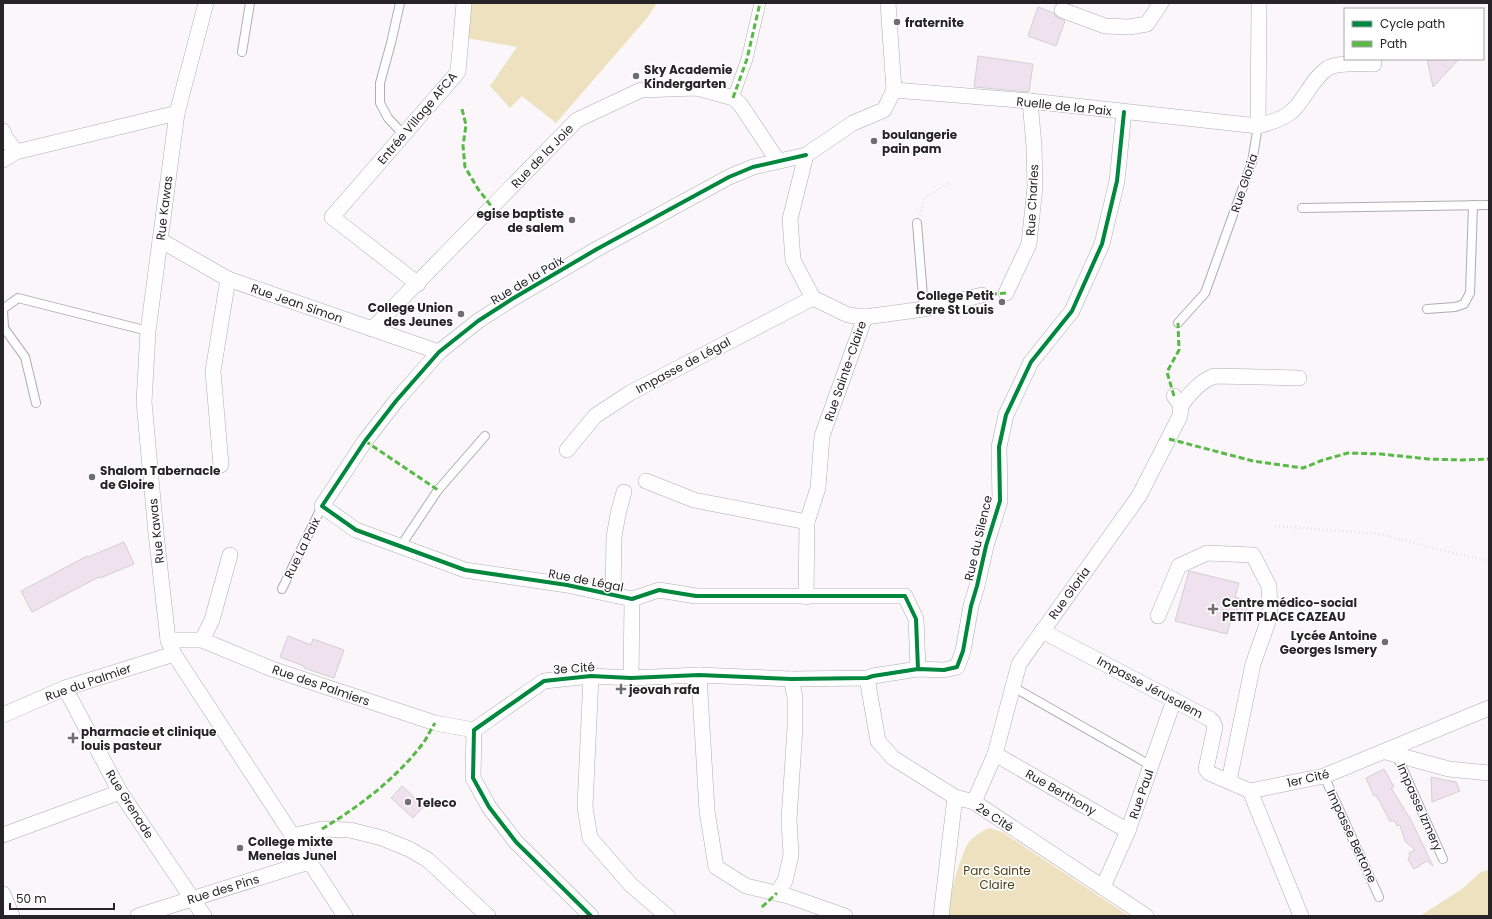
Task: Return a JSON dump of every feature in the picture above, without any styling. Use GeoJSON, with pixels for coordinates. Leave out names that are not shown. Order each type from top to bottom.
{"type":"FeatureCollection","features":[{"type":"Feature","properties":{"kind":"street","name":"Rue Kawas"},"geometry":{"type":"LineString","coordinates":[[206,3],[177,113],[148,331],[144,402],[156,533],[168,640],[174,654],[345,916]]}},
{"type":"Feature","properties":{"kind":"street","name":"Entrée Village AFCA"},"geometry":{"type":"LineString","coordinates":[[418,284],[332,217],[458,72],[464,3]]}},
{"type":"Feature","properties":{"kind":"street"},"geometry":{"type":"LineString","coordinates":[[760,3],[747,59],[733,98],[740,104],[778,160]]}},
{"type":"Feature","properties":{"kind":"street"},"geometry":{"type":"LineString","coordinates":[[812,298],[793,260],[790,219],[806,154],[853,123],[884,110],[894,90],[888,3]]}},
{"type":"Feature","properties":{"kind":"street"},"geometry":{"type":"LineString","coordinates":[[1062,10],[1105,26],[1129,27],[1147,24],[1161,3]]}},
{"type":"Feature","properties":{"kind":"street","name":"Rue Gloria"},"geometry":{"type":"LineString","coordinates":[[1258,3],[1258,126]]}},
{"type":"Feature","properties":{"kind":"street"},"geometry":{"type":"LineString","coordinates":[[1258,126],[1290,114],[1320,75],[1329,67],[1340,65],[1374,64]]}},
{"type":"Feature","properties":{"kind":"street","name":"Rue de la Joie"},"geometry":{"type":"LineString","coordinates":[[372,329],[418,284],[577,120],[641,90],[697,88],[733,98]]}},
{"type":"Feature","properties":{"kind":"street","name":"Ruelle de la Paix"},"geometry":{"type":"LineString","coordinates":[[894,90],[1030,101],[1258,126]]}},
{"type":"Feature","properties":{"kind":"street","name":"Rue Charles"},"geometry":{"type":"LineString","coordinates":[[1006,293],[1029,244],[1035,186],[1030,101]]}},
{"type":"Feature","properties":{"kind":"street","name":"Rue du Silence"},"geometry":{"type":"LineString","coordinates":[[918,669],[939,670],[957,667],[963,651],[971,606],[986,546],[1000,501],[999,447],[1006,415],[1031,362],[1072,311],[1102,244],[1117,181],[1124,112]]}},
{"type":"Feature","properties":{"kind":"street"},"geometry":{"type":"LineString","coordinates":[[3,131],[9,156],[177,113]]}},
{"type":"Feature","properties":{"kind":"street","name":"Rue de la Paix"},"geometry":{"type":"LineString","coordinates":[[322,506],[381,420],[396,401],[439,352],[478,322],[512,299],[729,177],[753,167],[806,154]]}},
{"type":"Feature","properties":{"kind":"street","name":"Rue Jean Simon"},"geometry":{"type":"LineString","coordinates":[[160,240],[228,279],[439,352]]}},
{"type":"Feature","properties":{"kind":"street"},"geometry":{"type":"LineString","coordinates":[[220,465],[213,372],[228,279]]}},
{"type":"Feature","properties":{"kind":"street"},"geometry":{"type":"LineString","coordinates":[[866,317],[924,309],[982,295]]}},
{"type":"Feature","properties":{"kind":"street","name":"Rue Sainte-Claire"},"geometry":{"type":"LineString","coordinates":[[806,596],[807,522],[818,488],[822,436],[866,317],[848,315],[812,298]]}},
{"type":"Feature","properties":{"kind":"street","name":"Impasse de Légal"},"geometry":{"type":"LineString","coordinates":[[567,450],[595,416],[630,393],[812,298]]}},
{"type":"Feature","properties":{"kind":"street","name":"Rue Gloria"},"geometry":{"type":"LineString","coordinates":[[974,802],[994,754],[1019,664],[1139,496],[1180,416],[1178,401],[1204,380],[1214,376],[1299,378]]}},
{"type":"Feature","properties":{"kind":"street"},"geometry":{"type":"LineString","coordinates":[[646,481],[694,500],[807,522]]}},
{"type":"Feature","properties":{"kind":"street"},"geometry":{"type":"LineString","coordinates":[[613,595],[614,537],[624,492]]}},
{"type":"Feature","properties":{"kind":"street","name":"Rue de Légal"},"geometry":{"type":"LineString","coordinates":[[322,506],[356,530],[400,548],[465,570],[567,585],[632,599],[658,590],[696,596],[906,596],[916,619],[918,669]]}},
{"type":"Feature","properties":{"kind":"street"},"geometry":{"type":"LineString","coordinates":[[1158,616],[1179,566],[1206,553],[1253,555],[1269,586],[1270,616],[1253,664],[1229,781]]}},
{"type":"Feature","properties":{"kind":"street"},"geometry":{"type":"LineString","coordinates":[[202,640],[212,620],[230,555]]}},
{"type":"Feature","properties":{"kind":"street"},"geometry":{"type":"LineString","coordinates":[[632,599],[632,678]]}},
{"type":"Feature","properties":{"kind":"street","name":"Impasse Jérusalem"},"geometry":{"type":"LineString","coordinates":[[1042,631],[1213,722],[1215,727],[1206,769],[1209,773],[1250,791]]}},
{"type":"Feature","properties":{"kind":"street","name":"Rue des Palmiers"},"geometry":{"type":"LineString","coordinates":[[168,640],[202,640],[272,669],[435,723],[474,730]]}},
{"type":"Feature","properties":{"kind":"street","name":"Rue du Palmier"},"geometry":{"type":"LineString","coordinates":[[3,715],[65,688],[174,654]]}},
{"type":"Feature","properties":{"kind":"street","name":"3e Cité"},"geometry":{"type":"LineString","coordinates":[[474,730],[544,681],[591,676],[632,678],[699,675],[791,679],[870,677],[918,669]]}},
{"type":"Feature","properties":{"kind":"street"},"geometry":{"type":"LineString","coordinates":[[699,675],[707,811],[716,867],[746,886],[777,893],[845,916]]}},
{"type":"Feature","properties":{"kind":"street","name":"3e Cité"},"geometry":{"type":"LineString","coordinates":[[591,676],[585,807],[590,838],[631,885],[667,916]]}},
{"type":"Feature","properties":{"kind":"street","name":"2e Cité"},"geometry":{"type":"LineString","coordinates":[[870,677],[878,741],[893,758],[955,796],[974,802],[1146,916]]}},
{"type":"Feature","properties":{"kind":"street"},"geometry":{"type":"LineString","coordinates":[[777,893],[786,881],[791,855],[789,820],[795,727],[795,697],[791,679]]}},
{"type":"Feature","properties":{"kind":"street","name":"Rue Grenade"},"geometry":{"type":"LineString","coordinates":[[65,688],[120,792],[204,916]]}},
{"type":"Feature","properties":{"kind":"street","name":"Rue Paul"},"geometry":{"type":"LineString","coordinates":[[1103,887],[1128,831],[1174,700]]}},
{"type":"Feature","properties":{"kind":"street","name":"1er Cité"},"geometry":{"type":"LineString","coordinates":[[1250,791],[1324,776],[1391,753],[1489,708]]}},
{"type":"Feature","properties":{"kind":"street"},"geometry":{"type":"LineString","coordinates":[[474,730],[473,778],[490,807],[516,842],[591,916]]}},
{"type":"Feature","properties":{"kind":"street"},"geometry":{"type":"LineString","coordinates":[[1391,753],[1450,769],[1489,773]]}},
{"type":"Feature","properties":{"kind":"street","name":"Rue Berthony"},"geometry":{"type":"LineString","coordinates":[[994,754],[1128,831]]}},
{"type":"Feature","properties":{"kind":"street"},"geometry":{"type":"LineString","coordinates":[[1250,791],[1301,916]]}},
{"type":"Feature","properties":{"kind":"street"},"geometry":{"type":"LineString","coordinates":[[3,835],[120,792]]}},
{"type":"Feature","properties":{"kind":"street"},"geometry":{"type":"LineString","coordinates":[[941,916],[955,796]]}},
{"type":"Feature","properties":{"kind":"street"},"geometry":{"type":"LineString","coordinates":[[292,836],[322,829],[350,830],[382,838],[409,849],[428,860],[488,916]]}},
{"type":"Feature","properties":{"kind":"street","name":"Rue des Pins"},"geometry":{"type":"LineString","coordinates":[[138,916],[309,862]]}},
{"type":"Feature","properties":{"kind":"street"},"geometry":{"type":"LineString","coordinates":[[3,894],[12,916]]}},
{"type":"Feature","properties":{"kind":"lane"},"geometry":{"type":"LineString","coordinates":[[242,52],[250,3]]}},
{"type":"Feature","properties":{"kind":"lane"},"geometry":{"type":"LineString","coordinates":[[400,3],[380,83],[380,103],[388,118],[404,135]]}},
{"type":"Feature","properties":{"kind":"lane","name":"Rue Gloria"},"geometry":{"type":"LineString","coordinates":[[1178,323],[1205,293],[1252,162],[1258,126]]}},
{"type":"Feature","properties":{"kind":"lane"},"geometry":{"type":"LineString","coordinates":[[1427,309],[1455,307],[1464,304],[1470,293],[1473,205]]}},
{"type":"Feature","properties":{"kind":"lane"},"geometry":{"type":"LineString","coordinates":[[1302,208],[1489,205]]}},
{"type":"Feature","properties":{"kind":"lane"},"geometry":{"type":"LineString","coordinates":[[917,223],[924,309]]}},
{"type":"Feature","properties":{"kind":"lane"},"geometry":{"type":"LineString","coordinates":[[36,403],[25,357],[4,328],[3,310],[18,298],[148,331]]}},
{"type":"Feature","properties":{"kind":"lane"},"geometry":{"type":"LineString","coordinates":[[400,548],[438,490],[484,436]]}},
{"type":"Feature","properties":{"kind":"lane","name":"Rue La Paix"},"geometry":{"type":"LineString","coordinates":[[282,589],[322,506]]}},
{"type":"Feature","properties":{"kind":"lane"},"geometry":{"type":"LineString","coordinates":[[1013,687],[1150,765]]}},
{"type":"Feature","properties":{"kind":"lane","name":"Impasse Izmery"},"geometry":{"type":"LineString","coordinates":[[1391,753],[1443,859]]}},
{"type":"Feature","properties":{"kind":"lane","name":"Impasse Bertone"},"geometry":{"type":"LineString","coordinates":[[1324,776],[1379,897]]}},
{"type":"Feature","properties":{"kind":"path"},"geometry":{"type":"LineString","coordinates":[[917,223],[925,198],[950,182]]}},
{"type":"Feature","properties":{"kind":"path"},"geometry":{"type":"LineString","coordinates":[[1275,526],[1380,534],[1489,561]]}},
{"type":"Feature","properties":{"kind":"path"},"geometry":{"type":"LineString","coordinates":[[761,916],[762,907]]}},
{"type":"Feature","properties":{"kind":"green space"},"geometry":{"type":"Polygon","coordinates":[[[470,3],[657,3],[647,18],[556,123],[522,96],[510,108],[490,86],[517,47],[467,38],[470,3]]]}},
{"type":"Feature","properties":{"kind":"green space","name":"Parc Sainte Claire"},"geometry":{"type":"Polygon","coordinates":[[[989,828],[1002,832],[1129,916],[947,916],[949,900],[962,856],[969,842],[981,832],[989,828]]]}},
{"type":"Feature","properties":{"kind":"green space"},"geometry":{"type":"Polygon","coordinates":[[[1489,870],[1489,916],[1420,916],[1462,889],[1481,872],[1489,870]]]}},
{"type":"Feature","properties":{"kind":"building"},"geometry":{"type":"Polygon","coordinates":[[[1038,7],[1054,13],[1055,16],[1065,21],[1056,46],[1028,36],[1038,7]]]}},
{"type":"Feature","properties":{"kind":"building"},"geometry":{"type":"Polygon","coordinates":[[[978,56],[1033,64],[1029,92],[974,87],[978,56]]]}},
{"type":"Feature","properties":{"kind":"building"},"geometry":{"type":"Polygon","coordinates":[[[1427,60],[1458,60],[1433,87],[1427,60]]]}},
{"type":"Feature","properties":{"kind":"building"},"geometry":{"type":"Polygon","coordinates":[[[124,542],[134,564],[100,578],[99,577],[32,612],[21,591],[87,556],[88,557],[124,542]]]}},
{"type":"Feature","properties":{"kind":"building","name":"Centre médico-social PETIT PLACE CAZEAU"},"geometry":{"type":"Polygon","coordinates":[[[1189,571],[1239,583],[1235,597],[1249,601],[1244,619],[1232,616],[1227,634],[1175,621],[1189,571]]]}},
{"type":"Feature","properties":{"kind":"building"},"geometry":{"type":"Polygon","coordinates":[[[288,636],[311,645],[313,639],[344,650],[334,678],[304,668],[304,666],[280,657],[288,636]]]}},
{"type":"Feature","properties":{"kind":"building"},"geometry":{"type":"Polygon","coordinates":[[[1384,769],[1394,787],[1391,788],[1411,820],[1433,866],[1427,861],[1414,869],[1408,859],[1410,856],[1409,853],[1415,850],[1405,841],[1400,825],[1397,826],[1395,821],[1390,821],[1376,795],[1374,796],[1366,778],[1384,769]]]}},
{"type":"Feature","properties":{"kind":"building"},"geometry":{"type":"Polygon","coordinates":[[[1431,777],[1456,782],[1460,791],[1432,802],[1431,777]]]}},
{"type":"Feature","properties":{"kind":"building","name":"Teleco"},"geometry":{"type":"Polygon","coordinates":[[[402,786],[424,806],[413,818],[391,798],[402,786]]]}},
{"type":"Feature","properties":{"kind":"marked path"},"geometry":{"type":"LineString","coordinates":[[733,98],[747,59],[760,3]]}},
{"type":"Feature","properties":{"kind":"marked path"},"geometry":{"type":"LineString","coordinates":[[462,109],[466,125],[463,146],[465,167],[478,189],[492,207]]}},
{"type":"Feature","properties":{"kind":"marked path"},"geometry":{"type":"LineString","coordinates":[[982,295],[1006,293]]}},
{"type":"Feature","properties":{"kind":"marked path"},"geometry":{"type":"LineString","coordinates":[[1174,396],[1167,372],[1179,350],[1178,323]]}},
{"type":"Feature","properties":{"kind":"marked path"},"geometry":{"type":"LineString","coordinates":[[1169,439],[1253,461],[1303,468],[1323,460],[1348,453],[1381,454],[1428,459],[1489,459]]}},
{"type":"Feature","properties":{"kind":"marked path"},"geometry":{"type":"LineString","coordinates":[[365,441],[438,490]]}},
{"type":"Feature","properties":{"kind":"marked path"},"geometry":{"type":"LineString","coordinates":[[322,829],[364,801],[402,768],[424,742],[435,723]]}},
{"type":"Feature","properties":{"kind":"marked path"},"geometry":{"type":"LineString","coordinates":[[762,907],[777,893]]}},
{"type":"Feature","properties":{"kind":"cycle path"},"geometry":{"type":"LineString","coordinates":[[591,916],[516,842],[489,807],[473,778],[474,730],[544,681],[591,676],[631,678],[699,675],[791,679],[867,678],[918,669],[944,670],[957,667],[963,651],[971,606],[986,546],[1000,501],[999,447],[1006,415],[1031,362],[1072,311],[1102,244],[1117,181],[1124,112]]}},
{"type":"Feature","properties":{"kind":"cycle path"},"geometry":{"type":"LineString","coordinates":[[806,155],[753,167],[729,177],[597,249],[512,299],[478,321],[439,352],[396,401],[365,441],[322,506],[356,530],[465,570],[567,585],[632,599],[659,590],[696,596],[905,596],[916,619],[918,669]]}},
{"type":"Feature","properties":{"kind":"place","name":"fraternite"},"geometry":{"type":"Point","coordinates":[897,22]}},
{"type":"Feature","properties":{"kind":"place","name":"Sky Academie Kindergarten"},"geometry":{"type":"Point","coordinates":[636,76]}},
{"type":"Feature","properties":{"kind":"place","name":"boulangerie pain pam"},"geometry":{"type":"Point","coordinates":[874,141]}},
{"type":"Feature","properties":{"kind":"place","name":"egise baptiste de salem"},"geometry":{"type":"Point","coordinates":[572,220]}},
{"type":"Feature","properties":{"kind":"place","name":"College Petit frere St Louis"},"geometry":{"type":"Point","coordinates":[1002,302]}},
{"type":"Feature","properties":{"kind":"place","name":"College Union des Jeunes"},"geometry":{"type":"Point","coordinates":[461,314]}},
{"type":"Feature","properties":{"kind":"place","name":"Shalom Tabernacle de Gloire"},"geometry":{"type":"Point","coordinates":[92,477]}},
{"type":"Feature","properties":{"kind":"place","name":"Centre médico-social PETIT PLACE CAZEAU"},"geometry":{"type":"Point","coordinates":[1213,609]}},
{"type":"Feature","properties":{"kind":"place","name":"Lycée Antoine Georges Ismery"},"geometry":{"type":"Point","coordinates":[1385,642]}},
{"type":"Feature","properties":{"kind":"place","name":"jeovah rafa"},"geometry":{"type":"Point","coordinates":[621,689]}},
{"type":"Feature","properties":{"kind":"place","name":"pharmacie et clinique louis pasteur"},"geometry":{"type":"Point","coordinates":[73,738]}},
{"type":"Feature","properties":{"kind":"place","name":"Teleco"},"geometry":{"type":"Point","coordinates":[408,802]}},
{"type":"Feature","properties":{"kind":"place","name":"College mixte Menelas Junel"},"geometry":{"type":"Point","coordinates":[240,848]}}]}
